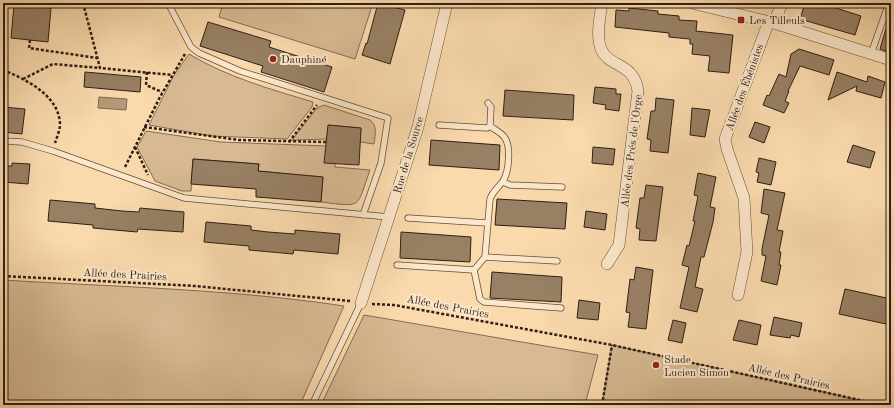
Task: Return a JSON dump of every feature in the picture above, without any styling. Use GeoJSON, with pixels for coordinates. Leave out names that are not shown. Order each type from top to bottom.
{"type":"FeatureCollection","features":[{"type":"Feature","properties":{"kind":"street","name":"Rue de la Source"},"geometry":{"type":"LineString","coordinates":[[361,304],[418,127],[446,3]]}},
{"type":"Feature","properties":{"kind":"street","name":"Allée des Prés de l'Orge"},"geometry":{"type":"LineString","coordinates":[[602,3],[599,42],[602,51],[631,73],[637,81],[638,91],[619,245],[607,264]]}},
{"type":"Feature","properties":{"kind":"street"},"geometry":{"type":"LineString","coordinates":[[692,3],[771,22],[891,60]]}},
{"type":"Feature","properties":{"kind":"street","name":"Allée des Ébénistes"},"geometry":{"type":"LineString","coordinates":[[738,295],[747,252],[744,198],[727,149],[725,138],[771,22],[782,3]]}},
{"type":"Feature","properties":{"kind":"lane"},"geometry":{"type":"LineString","coordinates":[[168,3],[191,47],[199,54],[240,71],[321,98],[388,118],[381,163],[363,215]]}},
{"type":"Feature","properties":{"kind":"lane"},"geometry":{"type":"LineString","coordinates":[[871,54],[889,3]]}},
{"type":"Feature","properties":{"kind":"lane"},"geometry":{"type":"LineString","coordinates":[[488,103],[490,106],[490,126]]}},
{"type":"Feature","properties":{"kind":"lane"},"geometry":{"type":"LineString","coordinates":[[439,125],[486,128],[490,126]]}},
{"type":"Feature","properties":{"kind":"lane"},"geometry":{"type":"LineString","coordinates":[[474,270],[485,257],[490,199],[493,191],[503,182],[506,173],[508,144],[504,137],[490,126]]}},
{"type":"Feature","properties":{"kind":"lane"},"geometry":{"type":"LineString","coordinates":[[3,140],[22,142],[53,151],[184,198],[389,217]]}},
{"type":"Feature","properties":{"kind":"lane"},"geometry":{"type":"LineString","coordinates":[[503,182],[510,185],[562,187]]}},
{"type":"Feature","properties":{"kind":"lane"},"geometry":{"type":"LineString","coordinates":[[408,218],[487,223]]}},
{"type":"Feature","properties":{"kind":"lane"},"geometry":{"type":"LineString","coordinates":[[485,257],[557,261]]}},
{"type":"Feature","properties":{"kind":"lane"},"geometry":{"type":"LineString","coordinates":[[397,265],[474,270]]}},
{"type":"Feature","properties":{"kind":"lane"},"geometry":{"type":"LineString","coordinates":[[474,270],[480,298],[484,302],[561,308]]}},
{"type":"Feature","properties":{"kind":"lane"},"geometry":{"type":"LineString","coordinates":[[312,405],[361,304]]}},
{"type":"Feature","properties":{"kind":"path"},"geometry":{"type":"LineString","coordinates":[[83,3],[100,68]]}},
{"type":"Feature","properties":{"kind":"path"},"geometry":{"type":"LineString","coordinates":[[30,40],[29,48],[98,58]]}},
{"type":"Feature","properties":{"kind":"path"},"geometry":{"type":"LineString","coordinates":[[121,175],[162,92],[191,47]]}},
{"type":"Feature","properties":{"kind":"path"},"geometry":{"type":"LineString","coordinates":[[23,79],[53,64],[172,75]]}},
{"type":"Feature","properties":{"kind":"path"},"geometry":{"type":"LineString","coordinates":[[3,70],[23,79],[41,90],[55,108],[60,124],[53,151]]}},
{"type":"Feature","properties":{"kind":"path"},"geometry":{"type":"LineString","coordinates":[[147,72],[146,85],[162,92]]}},
{"type":"Feature","properties":{"kind":"path"},"geometry":{"type":"LineString","coordinates":[[288,143],[321,98]]}},
{"type":"Feature","properties":{"kind":"path"},"geometry":{"type":"LineString","coordinates":[[144,127],[239,140],[288,143],[326,142]]}},
{"type":"Feature","properties":{"kind":"path"},"geometry":{"type":"LineString","coordinates":[[135,146],[153,186]]}},
{"type":"Feature","properties":{"kind":"path","name":"Allée des Prairies"},"geometry":{"type":"LineString","coordinates":[[3,276],[195,286],[352,301],[361,304],[394,304],[612,345],[882,405]]}},
{"type":"Feature","properties":{"kind":"path"},"geometry":{"type":"LineString","coordinates":[[602,405],[612,345]]}},
{"type":"Feature","properties":{"kind":"shaded area"},"geometry":{"type":"Polygon","coordinates":[[[223,3],[373,3],[355,59],[219,17],[223,3]]]}},
{"type":"Feature","properties":{"kind":"shaded area"},"geometry":{"type":"Polygon","coordinates":[[[189,54],[234,76],[313,102],[312,107],[287,139],[212,136],[149,125],[174,75],[189,54]]]}},
{"type":"Feature","properties":{"kind":"shaded area"},"geometry":{"type":"Polygon","coordinates":[[[99,97],[127,99],[126,110],[98,108],[99,97]]]}},
{"type":"Feature","properties":{"kind":"shaded area"},"geometry":{"type":"Polygon","coordinates":[[[324,105],[373,122],[375,128],[374,144],[360,142],[361,128],[328,125],[327,139],[292,140],[317,108],[324,105]]]}},
{"type":"Feature","properties":{"kind":"shaded area"},"geometry":{"type":"Polygon","coordinates":[[[146,131],[221,142],[326,146],[335,163],[335,167],[370,170],[359,199],[351,204],[344,205],[321,202],[323,177],[258,171],[259,164],[193,159],[191,191],[182,191],[155,181],[137,147],[146,131]]]}},
{"type":"Feature","properties":{"kind":"shaded area"},"geometry":{"type":"Polygon","coordinates":[[[3,280],[217,292],[302,300],[344,306],[300,405],[3,405],[3,280]]]}},
{"type":"Feature","properties":{"kind":"shaded area"},"geometry":{"type":"Polygon","coordinates":[[[364,315],[598,355],[585,405],[321,405],[364,315]]]}},
{"type":"Feature","properties":{"kind":"shaded area","name":"Stade Lucien Simon"},"geometry":{"type":"Polygon","coordinates":[[[612,345],[882,405],[602,405],[612,345]]]}},
{"type":"Feature","properties":{"kind":"building"},"geometry":{"type":"Polygon","coordinates":[[[378,3],[405,10],[390,64],[362,55],[366,43],[367,44],[378,3]]]}},
{"type":"Feature","properties":{"kind":"building"},"geometry":{"type":"Polygon","coordinates":[[[805,3],[820,3],[861,16],[855,35],[800,19],[805,3]]]}},
{"type":"Feature","properties":{"kind":"building"},"geometry":{"type":"Polygon","coordinates":[[[14,5],[51,8],[48,42],[11,38],[14,5]]]}},
{"type":"Feature","properties":{"kind":"building"},"geometry":{"type":"Polygon","coordinates":[[[629,8],[658,11],[658,14],[679,16],[679,20],[697,21],[696,31],[733,35],[729,73],[708,71],[710,56],[692,54],[693,44],[690,44],[690,39],[669,37],[669,33],[615,27],[616,10],[629,11],[629,8]]]}},
{"type":"Feature","properties":{"kind":"building","name":"Dauphiné"},"geometry":{"type":"Polygon","coordinates":[[[208,22],[271,41],[269,47],[332,67],[324,92],[261,72],[263,66],[200,46],[208,22]]]}},
{"type":"Feature","properties":{"kind":"building"},"geometry":{"type":"Polygon","coordinates":[[[888,22],[891,22],[891,53],[880,49],[888,22]]]}},
{"type":"Feature","properties":{"kind":"building"},"geometry":{"type":"Polygon","coordinates":[[[799,49],[834,60],[829,75],[800,66],[788,91],[785,101],[789,103],[784,113],[763,105],[767,95],[769,96],[779,74],[786,77],[791,54],[799,49]]]}},
{"type":"Feature","properties":{"kind":"building"},"geometry":{"type":"Polygon","coordinates":[[[85,72],[141,77],[140,92],[84,87],[85,72]]]}},
{"type":"Feature","properties":{"kind":"building"},"geometry":{"type":"Polygon","coordinates":[[[837,72],[867,82],[868,76],[885,82],[881,98],[856,91],[857,86],[828,100],[837,72]]]}},
{"type":"Feature","properties":{"kind":"building"},"geometry":{"type":"Polygon","coordinates":[[[595,87],[616,89],[616,94],[621,94],[619,111],[605,109],[606,105],[593,103],[595,87]]]}},
{"type":"Feature","properties":{"kind":"building"},"geometry":{"type":"Polygon","coordinates":[[[505,90],[574,95],[573,120],[503,116],[505,90]]]}},
{"type":"Feature","properties":{"kind":"building"},"geometry":{"type":"Polygon","coordinates":[[[656,98],[674,100],[668,153],[650,151],[651,140],[647,139],[651,111],[655,111],[656,98]]]}},
{"type":"Feature","properties":{"kind":"building"},"geometry":{"type":"Polygon","coordinates":[[[3,107],[25,109],[22,134],[3,132],[3,107]]]}},
{"type":"Feature","properties":{"kind":"building"},"geometry":{"type":"Polygon","coordinates":[[[692,108],[710,110],[705,137],[690,135],[692,108]]]}},
{"type":"Feature","properties":{"kind":"building"},"geometry":{"type":"Polygon","coordinates":[[[755,122],[770,127],[764,143],[749,137],[755,122]]]}},
{"type":"Feature","properties":{"kind":"building"},"geometry":{"type":"Polygon","coordinates":[[[328,125],[361,128],[359,165],[324,163],[328,125]]]}},
{"type":"Feature","properties":{"kind":"building"},"geometry":{"type":"Polygon","coordinates":[[[431,140],[500,145],[499,170],[429,165],[431,140]]]}},
{"type":"Feature","properties":{"kind":"building"},"geometry":{"type":"Polygon","coordinates":[[[853,145],[875,152],[870,168],[847,162],[853,145]]]}},
{"type":"Feature","properties":{"kind":"building"},"geometry":{"type":"Polygon","coordinates":[[[593,147],[615,149],[613,165],[592,163],[593,147]]]}},
{"type":"Feature","properties":{"kind":"building"},"geometry":{"type":"Polygon","coordinates":[[[759,158],[776,162],[771,185],[757,182],[759,173],[756,172],[759,158]]]}},
{"type":"Feature","properties":{"kind":"building"},"geometry":{"type":"Polygon","coordinates":[[[193,159],[259,164],[258,171],[323,177],[321,202],[256,197],[256,189],[191,184],[193,159]]]}},
{"type":"Feature","properties":{"kind":"building"},"geometry":{"type":"Polygon","coordinates":[[[12,163],[30,164],[28,184],[3,182],[3,166],[12,166],[12,163]]]}},
{"type":"Feature","properties":{"kind":"building"},"geometry":{"type":"Polygon","coordinates":[[[698,173],[716,177],[710,207],[715,208],[713,222],[704,257],[701,257],[695,287],[703,289],[697,312],[680,308],[689,267],[682,265],[687,245],[689,246],[695,221],[693,221],[698,196],[694,195],[698,173]]]}},
{"type":"Feature","properties":{"kind":"building"},"geometry":{"type":"Polygon","coordinates":[[[646,185],[663,187],[656,241],[639,240],[640,229],[636,228],[640,198],[644,198],[646,185]]]}},
{"type":"Feature","properties":{"kind":"building"},"geometry":{"type":"Polygon","coordinates":[[[764,189],[785,193],[777,230],[783,231],[779,252],[781,252],[779,265],[781,265],[777,285],[761,281],[766,256],[762,255],[762,249],[769,215],[761,213],[764,189]]]}},
{"type":"Feature","properties":{"kind":"building"},"geometry":{"type":"Polygon","coordinates":[[[497,199],[567,203],[565,229],[495,225],[497,199]]]}},
{"type":"Feature","properties":{"kind":"building"},"geometry":{"type":"Polygon","coordinates":[[[50,200],[95,204],[95,208],[122,211],[139,212],[140,208],[184,212],[183,232],[138,229],[137,232],[93,228],[93,225],[48,221],[50,200]]]}},
{"type":"Feature","properties":{"kind":"building"},"geometry":{"type":"Polygon","coordinates":[[[586,211],[607,214],[605,230],[584,227],[586,211]]]}},
{"type":"Feature","properties":{"kind":"building"},"geometry":{"type":"Polygon","coordinates":[[[206,222],[251,226],[251,230],[268,232],[295,234],[295,230],[340,234],[338,254],[294,250],[293,254],[249,250],[249,246],[204,242],[206,222]]]}},
{"type":"Feature","properties":{"kind":"building"},"geometry":{"type":"Polygon","coordinates":[[[401,232],[471,237],[470,262],[400,258],[401,232]]]}},
{"type":"Feature","properties":{"kind":"building"},"geometry":{"type":"Polygon","coordinates":[[[636,267],[653,270],[646,329],[628,327],[630,313],[626,312],[630,279],[634,280],[636,267]]]}},
{"type":"Feature","properties":{"kind":"building"},"geometry":{"type":"Polygon","coordinates":[[[492,272],[562,277],[561,302],[490,298],[492,272]]]}},
{"type":"Feature","properties":{"kind":"building"},"geometry":{"type":"Polygon","coordinates":[[[845,289],[891,299],[891,325],[839,314],[845,289]]]}},
{"type":"Feature","properties":{"kind":"building"},"geometry":{"type":"Polygon","coordinates":[[[579,300],[600,303],[598,320],[577,318],[579,300]]]}},
{"type":"Feature","properties":{"kind":"building"},"geometry":{"type":"Polygon","coordinates":[[[774,317],[802,323],[799,337],[791,335],[790,338],[770,335],[774,317]]]}},
{"type":"Feature","properties":{"kind":"building"},"geometry":{"type":"Polygon","coordinates":[[[673,320],[686,323],[682,343],[668,340],[673,320]]]}},
{"type":"Feature","properties":{"kind":"building"},"geometry":{"type":"Polygon","coordinates":[[[739,320],[761,325],[757,345],[733,340],[739,320]]]}},
{"type":"Feature","properties":{"kind":"place","name":"Les Tilleuls"},"geometry":{"type":"Point","coordinates":[741,20]}},
{"type":"Feature","properties":{"kind":"place","name":"Dauphiné"},"geometry":{"type":"Point","coordinates":[273,59]}},
{"type":"Feature","properties":{"kind":"place","name":"Stade Lucien Simon"},"geometry":{"type":"Point","coordinates":[656,365]}}]}
